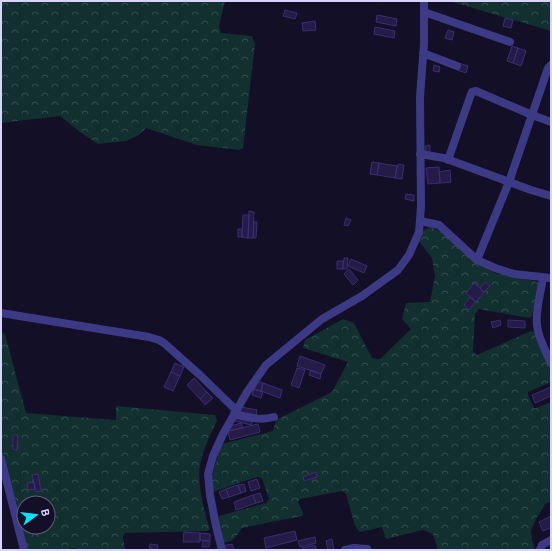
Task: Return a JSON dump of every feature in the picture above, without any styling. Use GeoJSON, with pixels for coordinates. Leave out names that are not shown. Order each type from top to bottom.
{"type":"FeatureCollection","features":[{"type":"Feature","properties":{"kind":"street"},"geometry":{"type":"LineString","coordinates":[[222,550],[210,495],[208,474],[213,456],[223,434],[247,392],[266,364],[322,318],[362,296],[398,270],[409,255],[419,232],[421,207],[420,97],[424,1]]}},
{"type":"Feature","properties":{"kind":"street"},"geometry":{"type":"LineString","coordinates":[[424,12],[510,42]]}},
{"type":"Feature","properties":{"kind":"street"},"geometry":{"type":"LineString","coordinates":[[423,53],[457,66]]}},
{"type":"Feature","properties":{"kind":"street"},"geometry":{"type":"LineString","coordinates":[[478,260],[509,182],[548,68],[551,66]]}},
{"type":"Feature","properties":{"kind":"street"},"geometry":{"type":"LineString","coordinates":[[448,160],[472,92],[476,91],[551,122]]}},
{"type":"Feature","properties":{"kind":"street"},"geometry":{"type":"LineString","coordinates":[[420,154],[448,160],[551,196]]}},
{"type":"Feature","properties":{"kind":"street"},"geometry":{"type":"LineString","coordinates":[[420,221],[438,225],[478,260],[495,268],[514,274],[547,278],[536,320],[539,335],[551,363]]}},
{"type":"Feature","properties":{"kind":"street"},"geometry":{"type":"LineString","coordinates":[[1,313],[159,340],[202,376],[235,412],[266,420],[274,417]]}},
{"type":"Feature","properties":{"kind":"street"},"geometry":{"type":"LineString","coordinates":[[1,459],[24,550]]}},
{"type":"Feature","properties":{"kind":"street"},"geometry":{"type":"LineString","coordinates":[[540,550],[542,545],[551,540]]}},
{"type":"Feature","properties":{"kind":"street"},"geometry":{"type":"LineString","coordinates":[[345,550],[354,548],[367,549]]}},
{"type":"Feature","properties":{"kind":"green space"},"geometry":{"type":"Polygon","coordinates":[[[1,1],[225,1],[219,26],[221,33],[252,36],[255,44],[243,148],[239,150],[197,145],[146,128],[139,135],[126,141],[98,144],[60,116],[1,123],[1,1]]]}},
{"type":"Feature","properties":{"kind":"green space"},"geometry":{"type":"Polygon","coordinates":[[[449,1],[551,1],[551,31],[449,1]]]}},
{"type":"Feature","properties":{"kind":"green space"},"geometry":{"type":"Polygon","coordinates":[[[430,227],[443,233],[476,264],[495,273],[539,283],[532,316],[529,318],[479,309],[475,314],[473,352],[477,355],[531,331],[535,332],[551,370],[551,382],[528,392],[534,408],[551,402],[551,502],[545,504],[531,530],[535,550],[438,550],[433,534],[423,530],[386,539],[382,527],[360,532],[355,526],[346,494],[342,491],[300,499],[298,502],[303,513],[302,516],[242,528],[232,541],[222,542],[217,521],[219,516],[266,503],[269,499],[262,478],[257,477],[213,492],[211,479],[222,444],[273,431],[276,420],[332,392],[348,362],[303,348],[305,340],[343,319],[354,323],[372,358],[380,359],[411,329],[402,319],[406,303],[430,302],[435,276],[432,258],[418,240],[422,231],[430,227]]]}},
{"type":"Feature","properties":{"kind":"green space"},"geometry":{"type":"Polygon","coordinates":[[[1,332],[5,334],[26,413],[116,420],[116,406],[215,415],[217,421],[205,448],[199,472],[205,515],[210,529],[207,531],[125,533],[123,537],[125,550],[77,550],[76,548],[27,550],[23,535],[56,535],[56,495],[16,495],[16,508],[1,451],[1,332]]]}},
{"type":"Feature","properties":{"kind":"building"},"geometry":{"type":"Polygon","coordinates":[[[285,10],[297,13],[295,19],[283,16],[285,10]]]}},
{"type":"Feature","properties":{"kind":"building"},"geometry":{"type":"Polygon","coordinates":[[[377,15],[397,19],[396,26],[376,22],[377,15]]]}},
{"type":"Feature","properties":{"kind":"building"},"geometry":{"type":"Polygon","coordinates":[[[505,18],[513,20],[511,28],[503,26],[505,18]]]}},
{"type":"Feature","properties":{"kind":"building"},"geometry":{"type":"Polygon","coordinates":[[[315,21],[316,30],[303,31],[302,23],[315,21]]]}},
{"type":"Feature","properties":{"kind":"building"},"geometry":{"type":"Polygon","coordinates":[[[375,27],[395,31],[394,38],[374,34],[375,27]]]}},
{"type":"Feature","properties":{"kind":"building"},"geometry":{"type":"Polygon","coordinates":[[[448,30],[454,32],[452,40],[445,38],[448,30]]]}},
{"type":"Feature","properties":{"kind":"building"},"geometry":{"type":"Polygon","coordinates":[[[512,46],[518,48],[513,63],[507,61],[512,46]]]}},
{"type":"Feature","properties":{"kind":"building"},"geometry":{"type":"Polygon","coordinates":[[[518,48],[526,51],[521,66],[513,63],[518,48]]]}},
{"type":"Feature","properties":{"kind":"building"},"geometry":{"type":"Polygon","coordinates":[[[459,63],[468,66],[466,73],[457,70],[459,63]]]}},
{"type":"Feature","properties":{"kind":"building"},"geometry":{"type":"Polygon","coordinates":[[[434,65],[440,67],[439,72],[433,71],[434,65]]]}},
{"type":"Feature","properties":{"kind":"building"},"geometry":{"type":"Polygon","coordinates":[[[430,145],[430,153],[426,153],[425,146],[430,145]]]}},
{"type":"Feature","properties":{"kind":"building"},"geometry":{"type":"Polygon","coordinates":[[[372,162],[379,163],[377,175],[370,174],[372,162]]]}},
{"type":"Feature","properties":{"kind":"building"},"geometry":{"type":"Polygon","coordinates":[[[379,163],[397,166],[395,178],[377,175],[379,163]]]}},
{"type":"Feature","properties":{"kind":"building"},"geometry":{"type":"Polygon","coordinates":[[[398,164],[404,165],[402,179],[395,178],[398,164]]]}},
{"type":"Feature","properties":{"kind":"building"},"geometry":{"type":"Polygon","coordinates":[[[439,167],[440,183],[428,184],[426,168],[439,167]]]}},
{"type":"Feature","properties":{"kind":"building"},"geometry":{"type":"Polygon","coordinates":[[[450,170],[451,182],[440,183],[439,172],[450,170]]]}},
{"type":"Feature","properties":{"kind":"building"},"geometry":{"type":"Polygon","coordinates":[[[406,194],[414,195],[414,201],[405,199],[406,194]]]}},
{"type":"Feature","properties":{"kind":"building"},"geometry":{"type":"Polygon","coordinates":[[[249,211],[254,212],[253,238],[248,238],[249,211]]]}},
{"type":"Feature","properties":{"kind":"building"},"geometry":{"type":"Polygon","coordinates":[[[243,215],[249,215],[248,238],[242,237],[243,215]]]}},
{"type":"Feature","properties":{"kind":"building"},"geometry":{"type":"Polygon","coordinates":[[[346,218],[351,220],[348,226],[344,225],[346,218]]]}},
{"type":"Feature","properties":{"kind":"building"},"geometry":{"type":"Polygon","coordinates":[[[254,222],[257,222],[256,238],[253,238],[254,222]]]}},
{"type":"Feature","properties":{"kind":"building"},"geometry":{"type":"Polygon","coordinates":[[[238,229],[242,229],[242,237],[238,237],[238,229]]]}},
{"type":"Feature","properties":{"kind":"building"},"geometry":{"type":"Polygon","coordinates":[[[344,258],[348,258],[347,269],[343,269],[344,258]]]}},
{"type":"Feature","properties":{"kind":"building"},"geometry":{"type":"Polygon","coordinates":[[[351,259],[367,266],[364,273],[348,266],[351,259]]]}},
{"type":"Feature","properties":{"kind":"building"},"geometry":{"type":"Polygon","coordinates":[[[337,261],[343,261],[343,269],[337,269],[337,261]]]}},
{"type":"Feature","properties":{"kind":"building"},"geometry":{"type":"Polygon","coordinates":[[[349,269],[358,280],[353,285],[344,274],[349,269]]]}},
{"type":"Feature","properties":{"kind":"building"},"geometry":{"type":"Polygon","coordinates":[[[485,282],[490,286],[484,292],[480,288],[485,282]]]}},
{"type":"Feature","properties":{"kind":"building"},"geometry":{"type":"Polygon","coordinates":[[[474,283],[484,292],[476,302],[466,293],[474,283]]]}},
{"type":"Feature","properties":{"kind":"building"},"geometry":{"type":"Polygon","coordinates":[[[470,297],[476,302],[469,310],[464,305],[470,297]]]}},
{"type":"Feature","properties":{"kind":"building"},"geometry":{"type":"Polygon","coordinates":[[[500,320],[501,325],[493,328],[491,322],[500,320]]]}},
{"type":"Feature","properties":{"kind":"building"},"geometry":{"type":"Polygon","coordinates":[[[508,320],[525,321],[525,328],[508,327],[508,320]]]}},
{"type":"Feature","properties":{"kind":"building"},"geometry":{"type":"Polygon","coordinates":[[[300,356],[325,365],[321,374],[297,366],[300,356]]]}},
{"type":"Feature","properties":{"kind":"building"},"geometry":{"type":"Polygon","coordinates":[[[175,363],[184,367],[180,376],[171,372],[175,363]]]}},
{"type":"Feature","properties":{"kind":"building"},"geometry":{"type":"Polygon","coordinates":[[[297,368],[305,370],[299,388],[291,385],[297,368]]]}},
{"type":"Feature","properties":{"kind":"building"},"geometry":{"type":"Polygon","coordinates":[[[311,370],[321,374],[320,379],[309,375],[311,370]]]}},
{"type":"Feature","properties":{"kind":"building"},"geometry":{"type":"Polygon","coordinates":[[[171,372],[180,376],[173,391],[164,387],[171,372]]]}},
{"type":"Feature","properties":{"kind":"building"},"geometry":{"type":"Polygon","coordinates":[[[194,378],[207,392],[200,399],[187,385],[194,378]]]}},
{"type":"Feature","properties":{"kind":"building"},"geometry":{"type":"Polygon","coordinates":[[[257,381],[263,383],[261,391],[254,389],[257,381]]]}},
{"type":"Feature","properties":{"kind":"building"},"geometry":{"type":"Polygon","coordinates":[[[263,383],[282,390],[280,398],[261,391],[263,383]]]}},
{"type":"Feature","properties":{"kind":"building"},"geometry":{"type":"Polygon","coordinates":[[[551,387],[551,396],[535,403],[532,395],[551,387]]]}},
{"type":"Feature","properties":{"kind":"building"},"geometry":{"type":"Polygon","coordinates":[[[254,389],[263,392],[261,398],[252,395],[254,389]]]}},
{"type":"Feature","properties":{"kind":"building"},"geometry":{"type":"Polygon","coordinates":[[[207,392],[213,398],[205,405],[200,399],[207,392]]]}},
{"type":"Feature","properties":{"kind":"building"},"geometry":{"type":"Polygon","coordinates":[[[241,407],[257,410],[256,417],[240,414],[241,407]]]}},
{"type":"Feature","properties":{"kind":"building"},"geometry":{"type":"Polygon","coordinates":[[[236,416],[253,419],[251,425],[235,421],[236,416]]]}},
{"type":"Feature","properties":{"kind":"building"},"geometry":{"type":"Polygon","coordinates":[[[241,423],[243,428],[228,431],[227,427],[241,423]]]}},
{"type":"Feature","properties":{"kind":"building"},"geometry":{"type":"Polygon","coordinates":[[[258,424],[260,432],[230,440],[228,431],[258,424]]]}},
{"type":"Feature","properties":{"kind":"building"},"geometry":{"type":"Polygon","coordinates":[[[13,435],[18,435],[17,450],[13,449],[13,435]]]}},
{"type":"Feature","properties":{"kind":"building"},"geometry":{"type":"Polygon","coordinates":[[[316,472],[317,477],[304,481],[303,477],[316,472]]]}},
{"type":"Feature","properties":{"kind":"building"},"geometry":{"type":"Polygon","coordinates":[[[38,474],[41,491],[36,492],[32,475],[38,474]]]}},
{"type":"Feature","properties":{"kind":"building"},"geometry":{"type":"Polygon","coordinates":[[[257,479],[260,488],[251,491],[248,482],[257,479]]]}},
{"type":"Feature","properties":{"kind":"building"},"geometry":{"type":"Polygon","coordinates":[[[34,482],[35,489],[28,490],[27,483],[34,482]]]}},
{"type":"Feature","properties":{"kind":"building"},"geometry":{"type":"Polygon","coordinates":[[[244,484],[246,491],[241,493],[238,485],[244,484]]]}},
{"type":"Feature","properties":{"kind":"building"},"geometry":{"type":"Polygon","coordinates":[[[238,485],[241,493],[229,497],[226,489],[238,485]]]}},
{"type":"Feature","properties":{"kind":"building"},"geometry":{"type":"Polygon","coordinates":[[[226,489],[229,497],[222,499],[219,492],[226,489]]]}},
{"type":"Feature","properties":{"kind":"building"},"geometry":{"type":"Polygon","coordinates":[[[260,493],[263,501],[256,503],[253,495],[260,493]]]}},
{"type":"Feature","properties":{"kind":"building"},"geometry":{"type":"Polygon","coordinates":[[[253,495],[256,503],[236,510],[234,502],[253,495]]]}},
{"type":"Feature","properties":{"kind":"building"},"geometry":{"type":"Polygon","coordinates":[[[551,516],[551,528],[543,531],[539,522],[551,516]]]}},
{"type":"Feature","properties":{"kind":"building"},"geometry":{"type":"Polygon","coordinates":[[[295,531],[297,540],[266,548],[264,538],[295,531]]]}},
{"type":"Feature","properties":{"kind":"building"},"geometry":{"type":"Polygon","coordinates":[[[184,532],[200,533],[200,542],[183,542],[184,532]]]}},
{"type":"Feature","properties":{"kind":"building"},"geometry":{"type":"Polygon","coordinates":[[[200,533],[210,534],[210,541],[200,540],[200,533]]]}},
{"type":"Feature","properties":{"kind":"building"},"geometry":{"type":"Polygon","coordinates":[[[315,537],[316,543],[300,547],[298,541],[315,537]]]}},
{"type":"Feature","properties":{"kind":"building"},"geometry":{"type":"Polygon","coordinates":[[[332,539],[334,550],[328,550],[326,541],[332,539]]]}},
{"type":"Feature","properties":{"kind":"building"},"geometry":{"type":"Polygon","coordinates":[[[203,541],[210,541],[209,547],[202,547],[203,541]]]}},
{"type":"Feature","properties":{"kind":"building"},"geometry":{"type":"Polygon","coordinates":[[[150,544],[158,545],[157,550],[149,548],[150,544]]]}},
{"type":"Feature","properties":{"kind":"building"},"geometry":{"type":"Polygon","coordinates":[[[232,544],[234,550],[224,550],[223,546],[232,544]]]}},
{"type":"Feature","properties":{"kind":"building"},"geometry":{"type":"Polygon","coordinates":[[[315,545],[316,549],[303,550],[302,548],[315,545]]]}}]}
